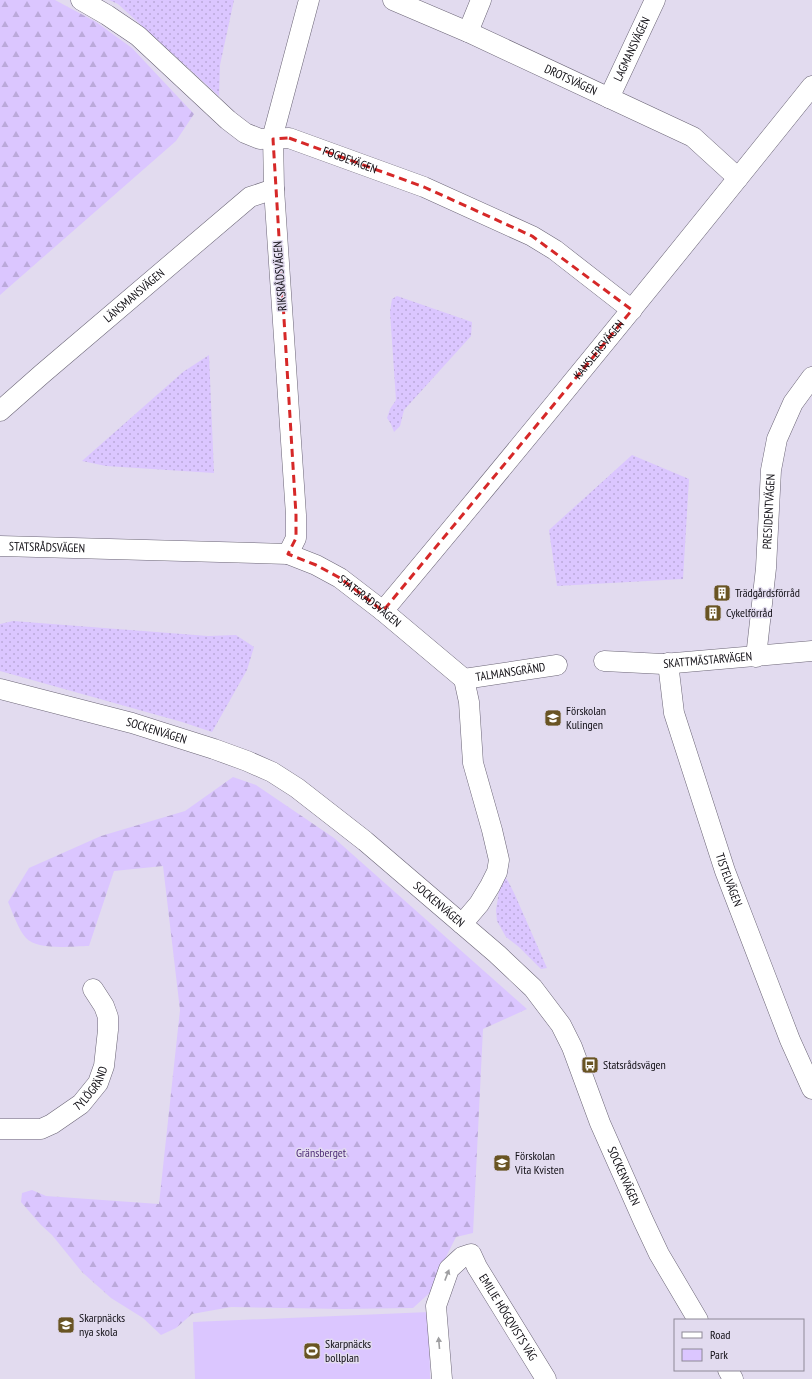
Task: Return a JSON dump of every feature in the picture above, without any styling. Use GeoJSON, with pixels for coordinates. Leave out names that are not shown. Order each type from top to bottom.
{"type":"FeatureCollection","features":[{"type":"Feature","properties":{"kind":"street","name":"FOGDEVÄGEN"},"geometry":{"type":"LineString","coordinates":[[81,0],[107,15],[138,36],[228,120],[245,133],[260,138],[289,138],[424,187],[532,236],[555,250],[632,310]]}},
{"type":"Feature","properties":{"kind":"street","name":"RIKSRÅDSVÄGEN"},"geometry":{"type":"LineString","coordinates":[[288,554],[296,538],[296,515],[274,189],[273,135],[309,0]]}},
{"type":"Feature","properties":{"kind":"street","name":"DROTSVÄGEN"},"geometry":{"type":"LineString","coordinates":[[393,0],[468,32],[692,137],[738,178]]}},
{"type":"Feature","properties":{"kind":"street"},"geometry":{"type":"LineString","coordinates":[[468,32],[481,0]]}},
{"type":"Feature","properties":{"kind":"street","name":"LAGMANSVÄGEN"},"geometry":{"type":"LineString","coordinates":[[609,98],[654,0]]}},
{"type":"Feature","properties":{"kind":"street","name":"KANSLERSVÄGEN"},"geometry":{"type":"LineString","coordinates":[[383,610],[632,310],[812,86]]}},
{"type":"Feature","properties":{"kind":"street","name":"LÄNSMANSVÄGEN"},"geometry":{"type":"LineString","coordinates":[[0,411],[250,197],[274,189]]}},
{"type":"Feature","properties":{"kind":"street","name":"PRESIDENTVÄGEN"},"geometry":{"type":"LineString","coordinates":[[756,657],[766,568],[771,470],[777,439],[793,403],[812,377]]}},
{"type":"Feature","properties":{"kind":"street","name":"STATSRÅDSVÄGEN"},"geometry":{"type":"LineString","coordinates":[[0,546],[288,554],[316,564],[340,578],[383,610],[464,679]]}},
{"type":"Feature","properties":{"kind":"street","name":"SKATTMÄSTARVÄGEN"},"geometry":{"type":"LineString","coordinates":[[604,661],[668,663],[812,652]]}},
{"type":"Feature","properties":{"kind":"street","name":"TISTELVÄGEN"},"geometry":{"type":"LineString","coordinates":[[668,663],[674,713],[725,871],[790,1040],[812,1089]]}},
{"type":"Feature","properties":{"kind":"street","name":"TALMANSGRÄND"},"geometry":{"type":"LineString","coordinates":[[464,679],[557,665]]}},
{"type":"Feature","properties":{"kind":"street"},"geometry":{"type":"LineString","coordinates":[[462,924],[490,886],[497,872],[499,860],[492,830],[472,762],[469,702],[464,679]]}},
{"type":"Feature","properties":{"kind":"street","name":"SOCKENVÄGEN"},"geometry":{"type":"LineString","coordinates":[[0,689],[132,723],[214,749],[272,772],[297,788],[365,841],[521,975],[533,988],[561,1025],[572,1047],[600,1123],[643,1220],[659,1254],[697,1319]]}},
{"type":"Feature","properties":{"kind":"street","name":"TYLÖGRÄND"},"geometry":{"type":"LineString","coordinates":[[0,1130],[41,1129],[52,1124],[81,1104],[98,1083],[104,1066],[108,1017],[104,1006],[93,989]]}},
{"type":"Feature","properties":{"kind":"street","name":"EMILIE HÖGQVISTS VÄG"},"geometry":{"type":"LineString","coordinates":[[442,1379],[436,1306],[449,1269],[462,1258],[471,1254],[477,1267],[546,1379]]}},
{"type":"Feature","properties":{"kind":"highlighted area"},"geometry":{"type":"Polygon","coordinates":[[[289,138],[424,187],[532,236],[632,310],[383,611],[340,578],[316,565],[288,554],[296,538],[296,515],[273,139],[289,138]]]}},
{"type":"Feature","properties":{"kind":"green space"},"geometry":{"type":"Polygon","coordinates":[[[0,0],[55,0],[96,22],[132,48],[194,114],[176,141],[0,295],[0,0]]]}},
{"type":"Feature","properties":{"kind":"green space"},"geometry":{"type":"Polygon","coordinates":[[[109,0],[234,0],[220,65],[219,96],[118,4],[109,0]]]}},
{"type":"Feature","properties":{"kind":"green space"},"geometry":{"type":"Polygon","coordinates":[[[397,296],[472,322],[471,336],[404,410],[400,426],[394,432],[387,418],[390,409],[396,400],[390,312],[392,299],[397,296]]]}},
{"type":"Feature","properties":{"kind":"green space"},"geometry":{"type":"Polygon","coordinates":[[[209,355],[214,473],[106,466],[82,461],[183,372],[209,355]]]}},
{"type":"Feature","properties":{"kind":"green space"},"geometry":{"type":"Polygon","coordinates":[[[632,455],[689,479],[683,579],[557,586],[549,530],[632,455]]]}},
{"type":"Feature","properties":{"kind":"green space"},"geometry":{"type":"Polygon","coordinates":[[[13,621],[208,636],[236,635],[254,647],[247,670],[212,732],[182,722],[0,671],[0,624],[13,621]]]}},
{"type":"Feature","properties":{"kind":"green space","name":"Gränsberget"},"geometry":{"type":"Polygon","coordinates":[[[233,777],[256,785],[334,838],[527,1009],[483,1029],[473,1233],[456,1237],[446,1257],[435,1288],[413,1308],[343,1309],[231,1307],[192,1314],[176,1328],[161,1335],[143,1318],[111,1298],[82,1272],[52,1235],[21,1202],[22,1193],[32,1190],[46,1196],[159,1204],[180,1010],[163,866],[114,871],[89,946],[56,947],[39,945],[31,942],[21,931],[8,902],[29,868],[101,836],[185,811],[233,777]]]}},
{"type":"Feature","properties":{"kind":"green space"},"geometry":{"type":"Polygon","coordinates":[[[502,873],[515,895],[547,968],[541,969],[519,947],[506,937],[497,921],[496,910],[502,873]]]}},
{"type":"Feature","properties":{"kind":"green space","name":"Skarpnäcks bollplan"},"geometry":{"type":"Polygon","coordinates":[[[429,1312],[430,1379],[195,1379],[193,1322],[429,1312]]]}},
{"type":"Feature","properties":{"kind":"place","name":"Trädgårdsförråd"},"geometry":{"type":"Point","coordinates":[722,593]}},
{"type":"Feature","properties":{"kind":"place","name":"Cykelförråd"},"geometry":{"type":"Point","coordinates":[713,613]}},
{"type":"Feature","properties":{"kind":"place","name":"Förskolan Kulingen"},"geometry":{"type":"Point","coordinates":[553,718]}},
{"type":"Feature","properties":{"kind":"place","name":"Statsrådsvägen"},"geometry":{"type":"Point","coordinates":[590,1065]}},
{"type":"Feature","properties":{"kind":"place","name":"Förskolan Vita Kvisten"},"geometry":{"type":"Point","coordinates":[502,1163]}},
{"type":"Feature","properties":{"kind":"place","name":"Skarpnäcks nya skola"},"geometry":{"type":"Point","coordinates":[66,1325]}},
{"type":"Feature","properties":{"kind":"place","name":"Skarpnäcks bollplan"},"geometry":{"type":"Point","coordinates":[312,1351]}}]}
